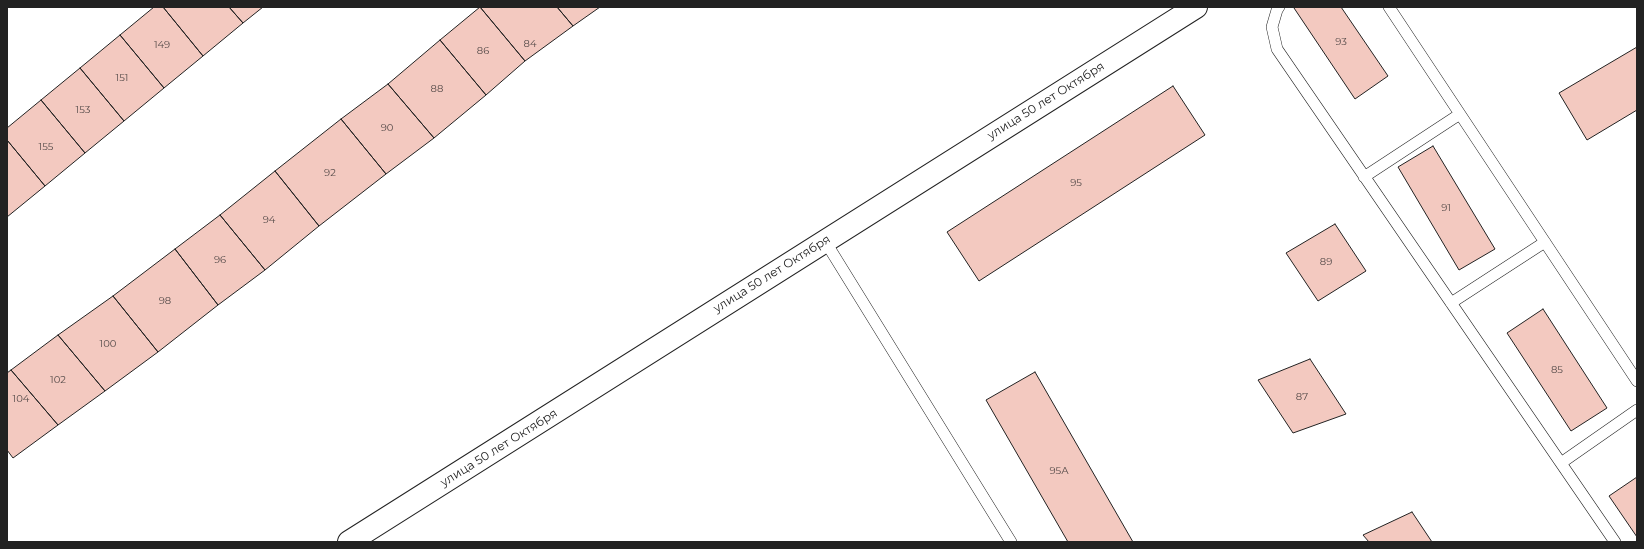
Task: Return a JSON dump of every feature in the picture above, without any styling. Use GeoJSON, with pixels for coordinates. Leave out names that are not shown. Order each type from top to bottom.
{"type":"FeatureCollection","features":[{"type":"Feature","properties":{"kind":"highway","name":"улица 50 лет Октября"},"geometry":{"type":"LineString","coordinates":[[349,542],[1196,7]]}},
{"type":"Feature","properties":{"kind":"lane"},"geometry":{"type":"LineString","coordinates":[[1279,7],[1272,27],[1277,49],[1615,542]]}},
{"type":"Feature","properties":{"kind":"lane"},"geometry":{"type":"LineString","coordinates":[[1389,7],[1637,381]]}},
{"type":"Feature","properties":{"kind":"lane"},"geometry":{"type":"LineString","coordinates":[[1364,177],[1460,114]]}},
{"type":"Feature","properties":{"kind":"lane"},"geometry":{"type":"LineString","coordinates":[[825,241],[1011,542]]}},
{"type":"Feature","properties":{"kind":"lane"},"geometry":{"type":"LineString","coordinates":[[1451,303],[1544,242]]}},
{"type":"Feature","properties":{"kind":"lane"},"geometry":{"type":"LineString","coordinates":[[1561,463],[1637,410]]}},
{"type":"Feature","properties":{"kind":"building"},"geometry":{"type":"Polygon","coordinates":[[[154,7],[163,7],[203,56],[164,88],[120,35],[154,7]]]}},
{"type":"Feature","properties":{"kind":"building"},"geometry":{"type":"Polygon","coordinates":[[[163,7],[229,7],[243,23],[203,56],[163,7]]]}},
{"type":"Feature","properties":{"kind":"building"},"geometry":{"type":"Polygon","coordinates":[[[229,7],[263,7],[243,23],[229,7]]]}},
{"type":"Feature","properties":{"kind":"building"},"geometry":{"type":"Polygon","coordinates":[[[480,7],[557,7],[573,26],[525,61],[480,7]]]}},
{"type":"Feature","properties":{"kind":"building"},"geometry":{"type":"Polygon","coordinates":[[[480,7],[525,61],[486,95],[440,40],[480,7]]]}},
{"type":"Feature","properties":{"kind":"building"},"geometry":{"type":"Polygon","coordinates":[[[557,7],[600,7],[573,26],[557,7]]]}},
{"type":"Feature","properties":{"kind":"building"},"geometry":{"type":"Polygon","coordinates":[[[1341,7],[1388,76],[1355,99],[1294,8],[1341,7]]]}},
{"type":"Feature","properties":{"kind":"building"},"geometry":{"type":"Polygon","coordinates":[[[120,35],[164,88],[124,121],[80,68],[120,35]]]}},
{"type":"Feature","properties":{"kind":"building"},"geometry":{"type":"Polygon","coordinates":[[[440,40],[486,95],[434,138],[388,84],[440,40]]]}},
{"type":"Feature","properties":{"kind":"building"},"geometry":{"type":"Polygon","coordinates":[[[1637,47],[1637,110],[1587,140],[1559,93],[1637,47]]]}},
{"type":"Feature","properties":{"kind":"building"},"geometry":{"type":"Polygon","coordinates":[[[80,68],[124,121],[85,153],[41,100],[80,68]]]}},
{"type":"Feature","properties":{"kind":"building"},"geometry":{"type":"Polygon","coordinates":[[[388,84],[434,138],[386,174],[341,119],[388,84]]]}},
{"type":"Feature","properties":{"kind":"building"},"geometry":{"type":"Polygon","coordinates":[[[1173,86],[1205,135],[979,281],[947,232],[1173,86]]]}},
{"type":"Feature","properties":{"kind":"building"},"geometry":{"type":"Polygon","coordinates":[[[41,100],[85,153],[45,186],[7,140],[7,128],[41,100]]]}},
{"type":"Feature","properties":{"kind":"building"},"geometry":{"type":"Polygon","coordinates":[[[341,119],[386,174],[319,226],[275,171],[341,119]]]}},
{"type":"Feature","properties":{"kind":"building"},"geometry":{"type":"Polygon","coordinates":[[[7,140],[45,186],[7,217],[7,140]]]}},
{"type":"Feature","properties":{"kind":"building"},"geometry":{"type":"Polygon","coordinates":[[[1433,146],[1495,249],[1459,270],[1398,167],[1433,146]]]}},
{"type":"Feature","properties":{"kind":"building"},"geometry":{"type":"Polygon","coordinates":[[[275,171],[319,226],[265,270],[220,215],[275,171]]]}},
{"type":"Feature","properties":{"kind":"building"},"geometry":{"type":"Polygon","coordinates":[[[220,215],[265,270],[218,305],[175,249],[220,215]]]}},
{"type":"Feature","properties":{"kind":"building"},"geometry":{"type":"Polygon","coordinates":[[[1335,224],[1366,271],[1318,301],[1286,253],[1335,224]]]}},
{"type":"Feature","properties":{"kind":"building"},"geometry":{"type":"Polygon","coordinates":[[[175,249],[218,305],[158,352],[113,296],[175,249]]]}},
{"type":"Feature","properties":{"kind":"building"},"geometry":{"type":"Polygon","coordinates":[[[113,296],[158,352],[105,391],[58,335],[113,296]]]}},
{"type":"Feature","properties":{"kind":"building"},"geometry":{"type":"Polygon","coordinates":[[[1543,309],[1607,408],[1571,431],[1507,333],[1543,309]]]}},
{"type":"Feature","properties":{"kind":"building"},"geometry":{"type":"Polygon","coordinates":[[[58,335],[105,391],[58,425],[11,370],[58,335]]]}},
{"type":"Feature","properties":{"kind":"building"},"geometry":{"type":"Polygon","coordinates":[[[1310,359],[1346,414],[1293,433],[1258,380],[1310,359]]]}},
{"type":"Feature","properties":{"kind":"building"},"geometry":{"type":"Polygon","coordinates":[[[11,370],[58,425],[13,458],[7,450],[7,373],[11,370]]]}},
{"type":"Feature","properties":{"kind":"building"},"geometry":{"type":"Polygon","coordinates":[[[1035,372],[1133,542],[1068,542],[986,400],[1035,372]]]}},
{"type":"Feature","properties":{"kind":"building"},"geometry":{"type":"Polygon","coordinates":[[[1637,477],[1637,537],[1609,496],[1637,477]]]}},
{"type":"Feature","properties":{"kind":"building"},"geometry":{"type":"Polygon","coordinates":[[[1412,512],[1432,542],[1369,542],[1363,535],[1412,512]]]}}]}
